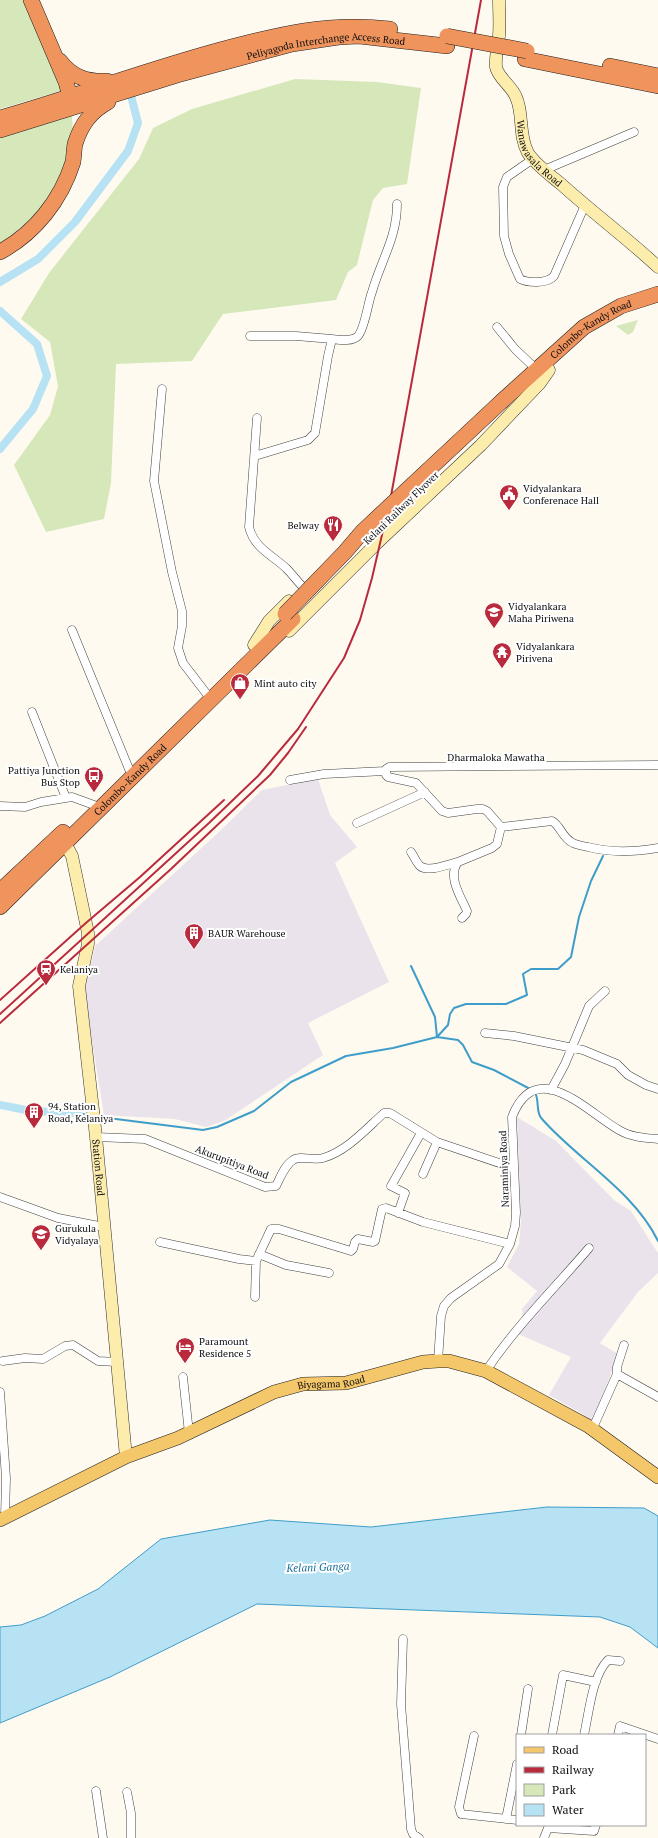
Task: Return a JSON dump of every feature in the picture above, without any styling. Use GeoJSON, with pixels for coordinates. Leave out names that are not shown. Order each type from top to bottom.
{"type":"FeatureCollection","features":[{"type":"Feature","properties":{"kind":"highway"},"geometry":{"type":"LineString","coordinates":[[0,252],[16,243],[35,226],[47,212],[60,192],[73,161],[75,145],[76,128],[72,102],[31,0]]}},
{"type":"Feature","properties":{"kind":"highway","name":"Peliyagoda Interchange Access Road"},"geometry":{"type":"LineString","coordinates":[[0,130],[40,112],[122,86],[257,52],[317,39],[359,36],[447,41],[658,76]]}},
{"type":"Feature","properties":{"kind":"highway"},"geometry":{"type":"LineString","coordinates":[[50,46],[64,67],[77,77],[122,86]]}},
{"type":"Feature","properties":{"kind":"highway","name":"Peliyagoda Interchange Access Road"},"geometry":{"type":"LineString","coordinates":[[526,55],[658,86]]}},
{"type":"Feature","properties":{"kind":"highway"},"geometry":{"type":"LineString","coordinates":[[75,145],[84,123],[90,114],[122,86]]}},
{"type":"Feature","properties":{"kind":"highway","name":"Peliyagoda Interchange Access Road"},"geometry":{"type":"LineString","coordinates":[[0,118],[40,112]]}},
{"type":"Feature","properties":{"kind":"highway","name":"Colombo-Kandy Road"},"geometry":{"type":"LineString","coordinates":[[539,371],[577,333],[599,317],[621,306],[658,294]]}},
{"type":"Feature","properties":{"kind":"highway","name":"Colombo-Kandy Road"},"geometry":{"type":"LineString","coordinates":[[539,371],[598,328],[624,315],[658,303]]}},
{"type":"Feature","properties":{"kind":"highway","name":"Kelani Railway Flyover"},"geometry":{"type":"LineString","coordinates":[[257,649],[289,617],[363,531],[505,404],[539,371]]}},
{"type":"Feature","properties":{"kind":"highway","name":"Colombo-Kandy Road"},"geometry":{"type":"LineString","coordinates":[[0,908],[129,768],[206,693],[257,649]]}},
{"type":"Feature","properties":{"kind":"highway","name":"Colombo-Kandy Road"},"geometry":{"type":"LineString","coordinates":[[0,891],[63,839],[257,649]]}},
{"type":"Feature","properties":{"kind":"main road","name":"Biyagama Road"},"geometry":{"type":"LineString","coordinates":[[3,1519],[126,1457],[189,1433],[274,1392],[303,1384],[346,1383],[423,1362],[438,1361],[448,1361],[486,1371],[592,1430],[658,1477]]}},
{"type":"Feature","properties":{"kind":"street","name":"Wanawasala Road"},"geometry":{"type":"LineString","coordinates":[[499,0],[500,27],[496,66],[499,74],[512,88],[517,98],[523,139],[529,153],[544,170],[585,206],[622,234],[658,267]]}},
{"type":"Feature","properties":{"kind":"street"},"geometry":{"type":"LineString","coordinates":[[544,170],[634,132]]}},
{"type":"Feature","properties":{"kind":"street"},"geometry":{"type":"LineString","coordinates":[[533,159],[508,177],[503,187],[504,236],[509,254],[520,279],[530,282],[547,280],[554,276],[585,206]]}},
{"type":"Feature","properties":{"kind":"street"},"geometry":{"type":"LineString","coordinates":[[250,336],[296,336],[352,339],[361,332],[376,279],[393,238],[398,204]]}},
{"type":"Feature","properties":{"kind":"street"},"geometry":{"type":"LineString","coordinates":[[257,649],[286,634],[345,574],[481,445],[540,383],[539,371],[515,350],[497,327]]}},
{"type":"Feature","properties":{"kind":"street"},"geometry":{"type":"LineString","coordinates":[[255,456],[312,438],[317,424],[326,363],[332,339]]}},
{"type":"Feature","properties":{"kind":"street"},"geometry":{"type":"LineString","coordinates":[[257,649],[269,621],[329,558],[408,480],[513,383],[539,371]]}},
{"type":"Feature","properties":{"kind":"street"},"geometry":{"type":"LineString","coordinates":[[162,388],[154,481],[172,572],[182,611],[182,626],[178,648],[183,663],[206,693]]}},
{"type":"Feature","properties":{"kind":"street"},"geometry":{"type":"LineString","coordinates":[[257,418],[249,527],[251,536],[257,544],[286,568],[303,587]]}},
{"type":"Feature","properties":{"kind":"street"},"geometry":{"type":"LineString","coordinates":[[408,480],[426,497]]}},
{"type":"Feature","properties":{"kind":"street"},"geometry":{"type":"LineString","coordinates":[[329,558],[345,574]]}},
{"type":"Feature","properties":{"kind":"street"},"geometry":{"type":"LineString","coordinates":[[72,630],[129,768]]}},
{"type":"Feature","properties":{"kind":"street"},"geometry":{"type":"LineString","coordinates":[[32,712],[66,798]]}},
{"type":"Feature","properties":{"kind":"street","name":"Dharmaloka Mawatha"},"geometry":{"type":"LineString","coordinates":[[385,771],[388,767],[658,765]]}},
{"type":"Feature","properties":{"kind":"street"},"geometry":{"type":"LineString","coordinates":[[290,780],[324,774],[385,771],[388,776],[416,783],[442,811],[448,813],[483,809],[487,811],[501,827]]}},
{"type":"Feature","properties":{"kind":"street"},"geometry":{"type":"LineString","coordinates":[[357,823],[425,792]]}},
{"type":"Feature","properties":{"kind":"street"},"geometry":{"type":"LineString","coordinates":[[0,806],[25,807],[41,802],[72,797],[94,805]]}},
{"type":"Feature","properties":{"kind":"street"},"geometry":{"type":"LineString","coordinates":[[501,827],[552,821],[556,823],[562,835],[573,843],[606,851],[633,852],[658,848]]}},
{"type":"Feature","properties":{"kind":"street"},"geometry":{"type":"LineString","coordinates":[[411,852],[420,866],[423,867],[434,868],[458,862],[492,848],[497,844],[501,827]]}},
{"type":"Feature","properties":{"kind":"street","name":"Station Road"},"geometry":{"type":"LineString","coordinates":[[63,839],[72,856],[88,933],[88,944],[79,986],[96,1137],[126,1457]]}},
{"type":"Feature","properties":{"kind":"street"},"geometry":{"type":"LineString","coordinates":[[458,862],[454,869],[455,885],[467,910],[466,914],[462,918]]}},
{"type":"Feature","properties":{"kind":"street"},"geometry":{"type":"LineString","coordinates":[[551,1090],[565,1064],[588,1006],[606,991]]}},
{"type":"Feature","properties":{"kind":"street"},"geometry":{"type":"LineString","coordinates":[[485,1033],[514,1036],[572,1047],[617,1064],[628,1075],[646,1085],[658,1089]]}},
{"type":"Feature","properties":{"kind":"street","name":"Naraminiya Road"},"geometry":{"type":"LineString","coordinates":[[438,1361],[441,1316],[444,1306],[451,1298],[499,1264],[510,1244],[515,1226],[516,1213],[512,1116],[523,1098],[538,1088],[551,1090],[565,1095],[589,1108],[620,1131],[636,1136],[658,1139]]}},
{"type":"Feature","properties":{"kind":"street","name":"Akurupitiya Road"},"geometry":{"type":"LineString","coordinates":[[96,1137],[145,1138],[265,1187],[271,1187],[276,1186],[290,1161],[296,1158],[310,1160],[330,1155],[346,1146],[384,1113],[390,1113],[437,1142],[514,1168]]}},
{"type":"Feature","properties":{"kind":"street"},"geometry":{"type":"LineString","coordinates":[[398,1213],[405,1193],[391,1186],[421,1133]]}},
{"type":"Feature","properties":{"kind":"street"},"geometry":{"type":"LineString","coordinates":[[423,1174],[437,1142]]}},
{"type":"Feature","properties":{"kind":"street"},"geometry":{"type":"LineString","coordinates":[[0,1197],[58,1218],[104,1227]]}},
{"type":"Feature","properties":{"kind":"street"},"geometry":{"type":"LineString","coordinates":[[255,1298],[257,1258],[271,1229],[351,1251],[358,1239],[373,1242],[375,1241],[384,1208],[423,1222],[510,1244]]}},
{"type":"Feature","properties":{"kind":"street"},"geometry":{"type":"LineString","coordinates":[[160,1242],[240,1259],[257,1258],[329,1273]]}},
{"type":"Feature","properties":{"kind":"street"},"geometry":{"type":"LineString","coordinates":[[486,1371],[503,1344],[589,1248]]}},
{"type":"Feature","properties":{"kind":"street"},"geometry":{"type":"LineString","coordinates":[[3,1360],[25,1358],[43,1359],[65,1346],[73,1345],[98,1361],[117,1362]]}},
{"type":"Feature","properties":{"kind":"street"},"geometry":{"type":"LineString","coordinates":[[592,1430],[617,1374],[617,1367],[624,1345]]}},
{"type":"Feature","properties":{"kind":"street"},"geometry":{"type":"LineString","coordinates":[[617,1374],[658,1397]]}},
{"type":"Feature","properties":{"kind":"street"},"geometry":{"type":"LineString","coordinates":[[183,1377],[189,1433]]}},
{"type":"Feature","properties":{"kind":"street"},"geometry":{"type":"LineString","coordinates":[[0,1392],[3,1519]]}},
{"type":"Feature","properties":{"kind":"street"},"geometry":{"type":"LineString","coordinates":[[403,1639],[401,1704],[407,1792],[411,1829],[413,1834],[419,1838]]}},
{"type":"Feature","properties":{"kind":"street"},"geometry":{"type":"LineString","coordinates":[[584,1734],[596,1682],[602,1665],[608,1660],[620,1661]]}},
{"type":"Feature","properties":{"kind":"street"},"geometry":{"type":"LineString","coordinates":[[552,1734],[563,1676],[596,1682]]}},
{"type":"Feature","properties":{"kind":"street"},"geometry":{"type":"LineString","coordinates":[[521,1734],[528,1689]]}},
{"type":"Feature","properties":{"kind":"street"},"geometry":{"type":"LineString","coordinates":[[618,1734],[620,1726],[643,1734]]}},
{"type":"Feature","properties":{"kind":"street"},"geometry":{"type":"LineString","coordinates":[[646,1735],[658,1739]]}},
{"type":"Feature","properties":{"kind":"street"},"geometry":{"type":"LineString","coordinates":[[474,1736],[459,1807],[461,1814],[516,1820]]}},
{"type":"Feature","properties":{"kind":"street"},"geometry":{"type":"LineString","coordinates":[[506,1819],[516,1769]]}},
{"type":"Feature","properties":{"kind":"street"},"geometry":{"type":"LineString","coordinates":[[96,1791],[103,1838]]}},
{"type":"Feature","properties":{"kind":"street"},"geometry":{"type":"LineString","coordinates":[[127,1792],[131,1813],[131,1838]]}},
{"type":"Feature","properties":{"kind":"street"},"geometry":{"type":"LineString","coordinates":[[544,1838],[548,1828],[563,1827],[594,1831],[596,1826]]}},
{"type":"Feature","properties":{"kind":"shaded area"},"geometry":{"type":"Polygon","coordinates":[[[318,779],[330,815],[357,847],[335,863],[389,982],[308,1023],[323,1055],[224,1121],[206,1127],[175,1119],[104,1115],[83,985],[85,973],[92,961],[95,946],[220,831],[262,790],[318,779]]]}},
{"type":"Feature","properties":{"kind":"shaded area"},"geometry":{"type":"Polygon","coordinates":[[[517,1117],[556,1141],[614,1200],[631,1211],[658,1253],[658,1273],[638,1292],[600,1343],[618,1354],[593,1422],[581,1413],[549,1395],[571,1357],[511,1331],[523,1318],[522,1309],[537,1291],[507,1267],[519,1244],[521,1222],[517,1117]]]}},
{"type":"Feature","properties":{"kind":"green space"},"geometry":{"type":"Polygon","coordinates":[[[0,0],[28,0],[64,90],[0,109],[0,0]]]}},
{"type":"Feature","properties":{"kind":"green space"},"geometry":{"type":"Polygon","coordinates":[[[295,79],[377,82],[421,88],[407,184],[383,188],[373,200],[357,265],[348,272],[336,300],[223,314],[192,361],[116,364],[111,483],[104,519],[46,532],[14,465],[50,415],[58,386],[50,342],[21,319],[49,273],[139,159],[153,128],[192,109],[295,79]]]}},
{"type":"Feature","properties":{"kind":"green space"},"geometry":{"type":"Polygon","coordinates":[[[70,114],[72,116],[73,135],[67,164],[42,211],[0,248],[0,137],[70,114]]]}},
{"type":"Feature","properties":{"kind":"green space"},"geometry":{"type":"Polygon","coordinates":[[[638,320],[633,332],[628,335],[616,326],[638,320]]]}},
{"type":"Feature","properties":{"kind":"water","name":"Kelani Ganga"},"geometry":{"type":"Polygon","coordinates":[[[547,1507],[644,1508],[658,1516],[658,1648],[630,1627],[600,1617],[257,1604],[110,1677],[0,1723],[0,1627],[21,1625],[45,1616],[98,1589],[161,1539],[270,1520],[371,1527],[547,1507]]]}},
{"type":"Feature","properties":{"kind":"waterway"},"geometry":{"type":"LineString","coordinates":[[0,282],[38,259],[75,222],[128,151],[138,123],[131,96]]}},
{"type":"Feature","properties":{"kind":"waterway"},"geometry":{"type":"LineString","coordinates":[[0,311],[37,344],[47,376],[33,409],[0,449]]}},
{"type":"Feature","properties":{"kind":"waterway"},"geometry":{"type":"LineString","coordinates":[[437,1037],[448,1025],[450,1014],[454,1008],[466,1004],[506,1004],[527,995],[523,974],[531,969],[558,969],[571,957],[579,917],[591,881],[603,856]]}},
{"type":"Feature","properties":{"kind":"waterway"},"geometry":{"type":"LineString","coordinates":[[411,966],[435,1017],[437,1037]]}},
{"type":"Feature","properties":{"kind":"waterway"},"geometry":{"type":"LineString","coordinates":[[100,1117],[203,1130],[217,1127],[254,1111],[291,1082],[346,1056],[393,1048],[437,1037],[458,1040],[463,1045],[472,1062],[494,1070],[532,1090]]}},
{"type":"Feature","properties":{"kind":"waterway"},"geometry":{"type":"LineString","coordinates":[[535,1093],[539,1113],[542,1119],[556,1134],[620,1191],[648,1223],[658,1241]]}},
{"type":"Feature","properties":{"kind":"waterway"},"geometry":{"type":"LineString","coordinates":[[0,1105],[31,1111],[78,1113]]}},
{"type":"Feature","properties":{"kind":"waterway"},"geometry":{"type":"LineString","coordinates":[[78,1113],[87,1115]]}},
{"type":"Feature","properties":{"kind":"railway"},"geometry":{"type":"LineString","coordinates":[[0,1014],[209,823],[258,776],[298,729],[344,658],[360,620],[372,578],[391,496],[481,0]]}},
{"type":"Feature","properties":{"kind":"railway"},"geometry":{"type":"LineString","coordinates":[[0,1023],[171,869],[270,775],[306,727]]}},
{"type":"Feature","properties":{"kind":"railway"},"geometry":{"type":"LineString","coordinates":[[0,1000],[140,877],[224,800]]}},
{"type":"Feature","properties":{"kind":"place","name":"Vidyalankara Conferenace Hall"},"geometry":{"type":"Point","coordinates":[509,511]}},
{"type":"Feature","properties":{"kind":"place","name":"Belway"},"geometry":{"type":"Point","coordinates":[333,542]}},
{"type":"Feature","properties":{"kind":"place","name":"Vidyalankara Maha Piriwena"},"geometry":{"type":"Point","coordinates":[494,629]}},
{"type":"Feature","properties":{"kind":"place","name":"Vidyalankara Pirivena"},"geometry":{"type":"Point","coordinates":[502,669]}},
{"type":"Feature","properties":{"kind":"place","name":"Mint auto city"},"geometry":{"type":"Point","coordinates":[240,700]}},
{"type":"Feature","properties":{"kind":"place","name":"Pattiya Junction Bus Stop"},"geometry":{"type":"Point","coordinates":[94,793]}},
{"type":"Feature","properties":{"kind":"place","name":"BAUR Warehouse"},"geometry":{"type":"Point","coordinates":[194,950]}},
{"type":"Feature","properties":{"kind":"place","name":"Kelaniya"},"geometry":{"type":"Point","coordinates":[46,986]}},
{"type":"Feature","properties":{"kind":"place","name":"94, Station Road, Kelaniya"},"geometry":{"type":"Point","coordinates":[34,1129]}},
{"type":"Feature","properties":{"kind":"place","name":"Gurukula Vidyalaya"},"geometry":{"type":"Point","coordinates":[41,1251]}},
{"type":"Feature","properties":{"kind":"place","name":"Paramount Residence 5"},"geometry":{"type":"Point","coordinates":[185,1364]}}]}
